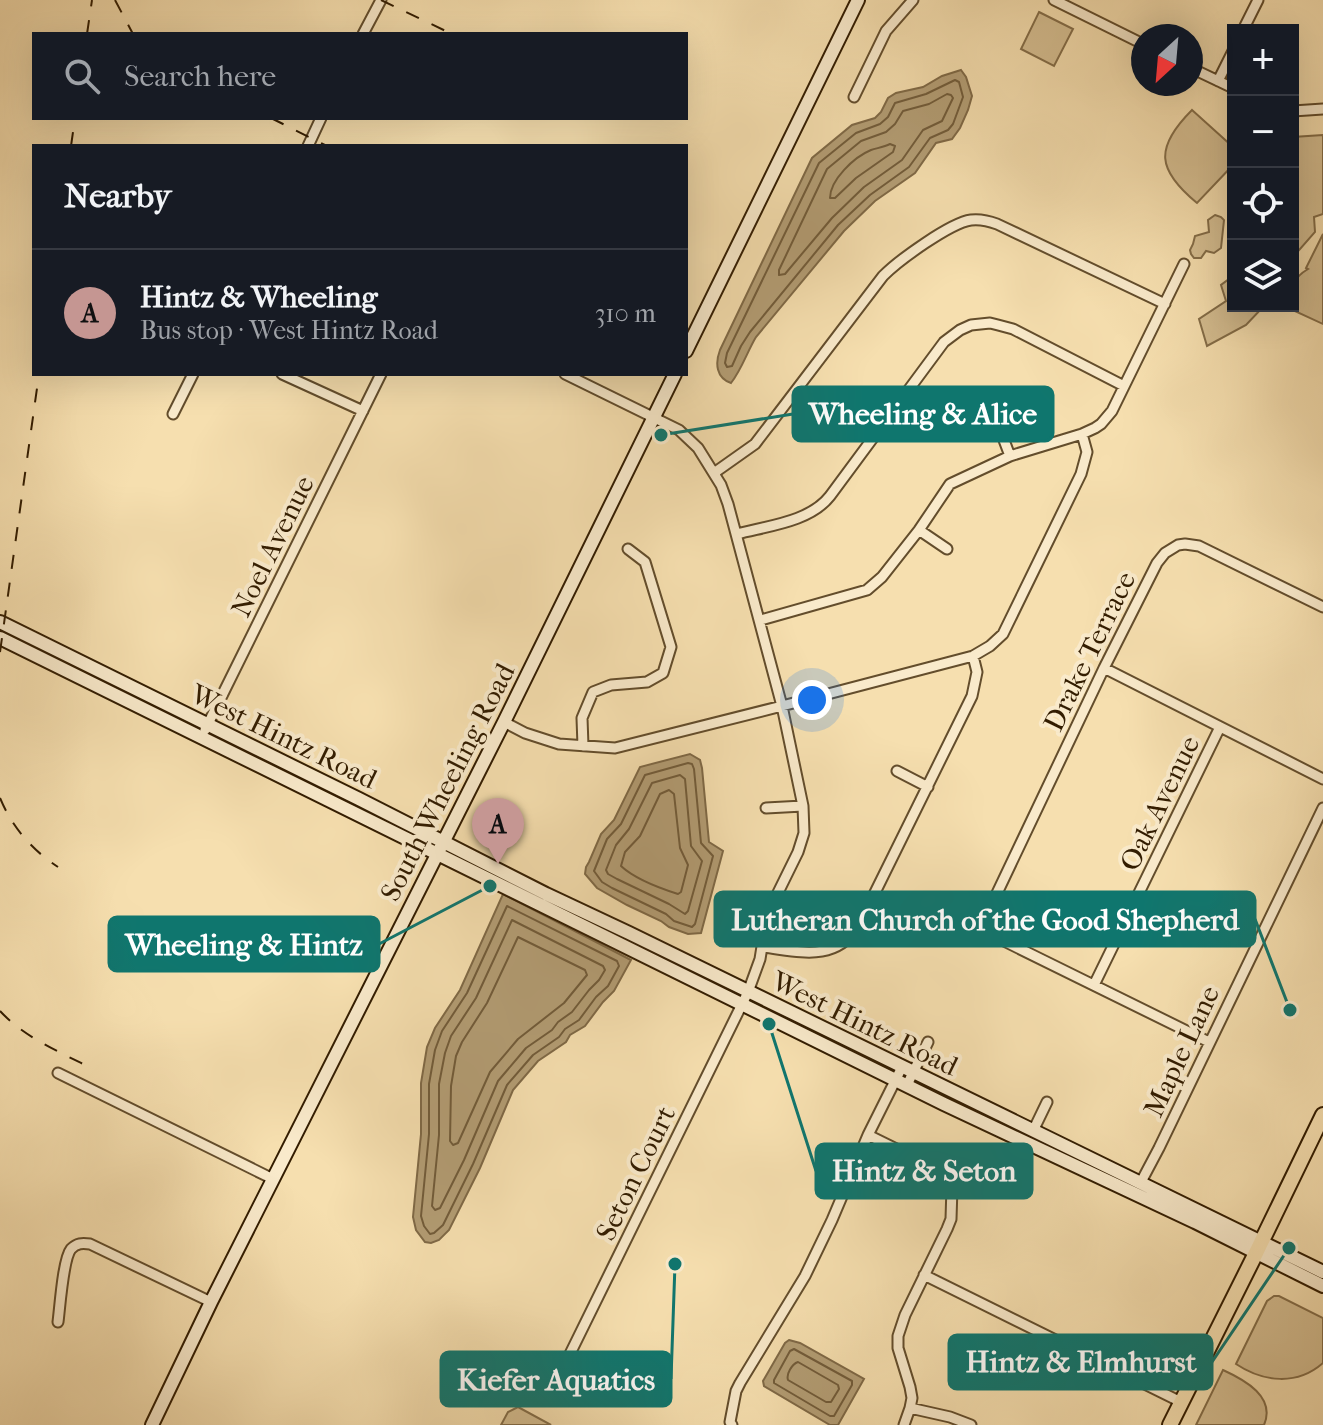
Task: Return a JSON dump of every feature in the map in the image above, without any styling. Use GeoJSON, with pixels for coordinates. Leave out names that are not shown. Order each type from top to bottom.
{"type":"FeatureCollection","features":[{"type":"Feature","properties":{"kind":"main road"},"geometry":{"type":"LineString","coordinates":[[688,347],[858,0]]}},
{"type":"Feature","properties":{"kind":"main road","name":"South Wheeling Road"},"geometry":{"type":"LineString","coordinates":[[152,1425],[674,376]]}},
{"type":"Feature","properties":{"kind":"main road","name":"West Hintz Road"},"geometry":{"type":"LineString","coordinates":[[0,622],[205,731],[745,998],[907,1070],[1141,1182],[1323,1286]]}},
{"type":"Feature","properties":{"kind":"main road","name":"West Hintz Road"},"geometry":{"type":"LineString","coordinates":[[0,638],[205,731]]}},
{"type":"Feature","properties":{"kind":"main road","name":"West Hintz Road"},"geometry":{"type":"LineString","coordinates":[[745,998],[902,1083],[1259,1247],[1323,1272]]}},
{"type":"Feature","properties":{"kind":"main road"},"geometry":{"type":"LineString","coordinates":[[1170,1425],[1323,1115]]}},
{"type":"Feature","properties":{"kind":"street"},"geometry":{"type":"LineString","coordinates":[[364,32],[381,0]]}},
{"type":"Feature","properties":{"kind":"street"},"geometry":{"type":"LineString","coordinates":[[854,97],[886,31],[913,0]]}},
{"type":"Feature","properties":{"kind":"street"},"geometry":{"type":"LineString","coordinates":[[1054,0],[1131,38]]}},
{"type":"Feature","properties":{"kind":"street"},"geometry":{"type":"LineString","coordinates":[[1246,24],[1258,0]]}},
{"type":"Feature","properties":{"kind":"street"},"geometry":{"type":"LineString","coordinates":[[1218,81],[1227,63]]}},
{"type":"Feature","properties":{"kind":"street"},"geometry":{"type":"LineString","coordinates":[[1203,74],[1227,85]]}},
{"type":"Feature","properties":{"kind":"street"},"geometry":{"type":"LineString","coordinates":[[1299,111],[1323,109]]}},
{"type":"Feature","properties":{"kind":"street"},"geometry":{"type":"LineString","coordinates":[[309,144],[320,120]]}},
{"type":"Feature","properties":{"kind":"street"},"geometry":{"type":"LineString","coordinates":[[714,473],[755,444],[883,276],[893,266],[962,223],[979,220],[997,224],[1165,304]]}},
{"type":"Feature","properties":{"kind":"street"},"geometry":{"type":"LineString","coordinates":[[761,620],[867,590],[882,577],[919,530],[950,484],[1010,456],[1082,434],[1101,424],[1108,418],[1184,264]]}},
{"type":"Feature","properties":{"kind":"street"},"geometry":{"type":"LineString","coordinates":[[737,534],[806,515],[820,508],[944,342],[971,325],[990,323],[1013,329],[1124,386]]}},
{"type":"Feature","properties":{"kind":"street"},"geometry":{"type":"LineString","coordinates":[[173,414],[192,376]]}},
{"type":"Feature","properties":{"kind":"street"},"geometry":{"type":"LineString","coordinates":[[286,376],[363,411]]}},
{"type":"Feature","properties":{"kind":"street","name":"Noel Avenue"},"geometry":{"type":"LineString","coordinates":[[205,731],[380,376]]}},
{"type":"Feature","properties":{"kind":"street","name":"Seton Court"},"geometry":{"type":"LineString","coordinates":[[566,1362],[745,998],[762,947],[767,915],[804,833],[803,806],[782,706],[725,494],[698,448],[679,430],[569,376]]}},
{"type":"Feature","properties":{"kind":"street"},"geometry":{"type":"LineString","coordinates":[[999,427],[1010,456]]}},
{"type":"Feature","properties":{"kind":"street"},"geometry":{"type":"LineString","coordinates":[[504,722],[525,733],[559,744],[615,748],[973,656],[1003,634],[1081,474],[1087,452],[1082,434]]}},
{"type":"Feature","properties":{"kind":"street"},"geometry":{"type":"LineString","coordinates":[[919,530],[947,549]]}},
{"type":"Feature","properties":{"kind":"street","name":"Drake Terrace"},"geometry":{"type":"LineString","coordinates":[[980,929],[1104,668],[1165,553],[1178,545],[1199,546],[1323,607]]}},
{"type":"Feature","properties":{"kind":"street"},"geometry":{"type":"LineString","coordinates":[[583,746],[582,718],[593,692],[611,685],[647,682],[663,673],[671,647],[645,562],[628,549]]}},
{"type":"Feature","properties":{"kind":"street"},"geometry":{"type":"LineString","coordinates":[[762,947],[819,953],[836,948],[853,936],[972,696],[977,672],[973,656]]}},
{"type":"Feature","properties":{"kind":"street"},"geometry":{"type":"LineString","coordinates":[[1104,668],[1323,779]]}},
{"type":"Feature","properties":{"kind":"street","name":"Oak Avenue"},"geometry":{"type":"LineString","coordinates":[[1094,985],[1220,727]]}},
{"type":"Feature","properties":{"kind":"street"},"geometry":{"type":"LineString","coordinates":[[897,771],[928,787]]}},
{"type":"Feature","properties":{"kind":"street"},"geometry":{"type":"LineString","coordinates":[[766,808],[803,806]]}},
{"type":"Feature","properties":{"kind":"street","name":"Maple Lane"},"geometry":{"type":"LineString","coordinates":[[1141,1182],[1323,808]]}},
{"type":"Feature","properties":{"kind":"street"},"geometry":{"type":"LineString","coordinates":[[929,904],[1209,1042]]}},
{"type":"Feature","properties":{"kind":"street"},"geometry":{"type":"LineString","coordinates":[[731,1424],[740,1383],[805,1276],[868,1135],[902,1083],[907,1070],[928,1042]]}},
{"type":"Feature","properties":{"kind":"street"},"geometry":{"type":"LineString","coordinates":[[58,1073],[273,1179]]}},
{"type":"Feature","properties":{"kind":"street"},"geometry":{"type":"LineString","coordinates":[[1033,1131],[1047,1102]]}},
{"type":"Feature","properties":{"kind":"street"},"geometry":{"type":"LineString","coordinates":[[868,1135],[927,1164],[952,1187],[951,1219],[898,1336],[898,1348],[911,1392],[904,1425]]}},
{"type":"Feature","properties":{"kind":"street"},"geometry":{"type":"LineString","coordinates":[[58,1322],[66,1258],[74,1246],[82,1243],[90,1244],[211,1302]]}},
{"type":"Feature","properties":{"kind":"street"},"geometry":{"type":"LineString","coordinates":[[924,1275],[1181,1402]]}},
{"type":"Feature","properties":{"kind":"street"},"geometry":{"type":"LineString","coordinates":[[910,1408],[971,1425]]}},
{"type":"Feature","properties":{"kind":"shaded area"},"geometry":{"type":"Polygon","coordinates":[[[1039,12],[1073,29],[1054,66],[1021,49],[1039,12]]]}},
{"type":"Feature","properties":{"kind":"shaded area"},"geometry":{"type":"Polygon","coordinates":[[[1192,110],[1227,142],[1227,171],[1197,203],[1174,180],[1165,158],[1166,147],[1192,110]]]}},
{"type":"Feature","properties":{"kind":"shaded area"},"geometry":{"type":"Polygon","coordinates":[[[1323,135],[1323,214],[1314,217],[1315,232],[1299,250],[1299,168],[1299,137],[1323,135]]]}},
{"type":"Feature","properties":{"kind":"shaded area"},"geometry":{"type":"Polygon","coordinates":[[[1215,215],[1224,220],[1221,248],[1214,253],[1206,251],[1201,258],[1194,258],[1190,250],[1195,236],[1209,232],[1208,220],[1215,215]]]}},
{"type":"Feature","properties":{"kind":"shaded area"},"geometry":{"type":"Polygon","coordinates":[[[1323,234],[1323,324],[1297,312],[1299,276],[1323,234]]]}},
{"type":"Feature","properties":{"kind":"shaded area"},"geometry":{"type":"Polygon","coordinates":[[[1227,280],[1227,312],[1258,312],[1246,325],[1207,346],[1199,319],[1226,301],[1221,285],[1227,280]]]}},
{"type":"Feature","properties":{"kind":"shaded area"},"geometry":{"type":"Polygon","coordinates":[[[1274,1296],[1323,1318],[1323,1363],[1302,1375],[1269,1378],[1236,1364],[1267,1301],[1274,1296]]]}},
{"type":"Feature","properties":{"kind":"shaded area"},"geometry":{"type":"Polygon","coordinates":[[[1223,1370],[1249,1384],[1262,1398],[1267,1415],[1264,1425],[1196,1425],[1223,1370]]]}},
{"type":"Feature","properties":{"kind":"shaded area"},"geometry":{"type":"Polygon","coordinates":[[[518,1407],[551,1425],[501,1425],[508,1412],[518,1407]]]}},
{"type":"Feature","properties":{"kind":"water"},"geometry":{"type":"Polygon","coordinates":[[[961,70],[972,96],[960,128],[952,139],[936,143],[915,173],[875,201],[844,231],[756,337],[731,383],[722,378],[718,370],[720,350],[812,158],[852,125],[875,118],[888,98],[896,93],[923,87],[961,70]]]}},
{"type":"Feature","properties":{"kind":"water"},"geometry":{"type":"Polygon","coordinates":[[[690,754],[700,760],[702,768],[709,842],[723,851],[701,933],[688,934],[597,888],[585,874],[601,834],[614,820],[640,767],[690,754]]]}},
{"type":"Feature","properties":{"kind":"water"},"geometry":{"type":"Polygon","coordinates":[[[503,894],[631,960],[614,991],[585,1026],[538,1061],[513,1090],[480,1168],[449,1230],[439,1240],[425,1242],[416,1230],[413,1217],[421,1134],[421,1083],[427,1047],[435,1028],[460,990],[503,894]]]}},
{"type":"Feature","properties":{"kind":"water"},"geometry":{"type":"Polygon","coordinates":[[[789,1340],[800,1343],[864,1379],[838,1425],[830,1425],[764,1386],[763,1381],[789,1340]]]}},
{"type":"Feature","properties":{"kind":"railway"},"geometry":{"type":"LineString","coordinates":[[87,32],[92,0]]}},
{"type":"Feature","properties":{"kind":"railway"},"geometry":{"type":"LineString","coordinates":[[115,0],[132,32]]}},
{"type":"Feature","properties":{"kind":"railway"},"geometry":{"type":"LineString","coordinates":[[381,0],[448,32]]}},
{"type":"Feature","properties":{"kind":"railway"},"geometry":{"type":"LineString","coordinates":[[71,144],[75,120]]}},
{"type":"Feature","properties":{"kind":"railway"},"geometry":{"type":"LineString","coordinates":[[275,120],[323,144]]}},
{"type":"Feature","properties":{"kind":"railway"},"geometry":{"type":"LineString","coordinates":[[0,652],[39,376]]}},
{"type":"Feature","properties":{"kind":"railway"},"geometry":{"type":"LineString","coordinates":[[0,798],[10,819],[24,837],[58,867]]}},
{"type":"Feature","properties":{"kind":"railway"},"geometry":{"type":"LineString","coordinates":[[0,1011],[32,1037],[93,1069]]}},
{"type":"Feature","properties":{"kind":"place","name":"Wheeling & Alice"},"geometry":{"type":"Point","coordinates":[661,435]}},
{"type":"Feature","properties":{"kind":"place","name":"Hintz & Wheeling"},"geometry":{"type":"Point","coordinates":[498,864]}},
{"type":"Feature","properties":{"kind":"place","name":"Wheeling & Hintz"},"geometry":{"type":"Point","coordinates":[490,886]}},
{"type":"Feature","properties":{"kind":"place","name":"Lutheran Church of the Good Shepherd"},"geometry":{"type":"Point","coordinates":[1290,1010]}},
{"type":"Feature","properties":{"kind":"place","name":"Hintz & Seton"},"geometry":{"type":"Point","coordinates":[769,1024]}},
{"type":"Feature","properties":{"kind":"place","name":"Hintz & Elmhurst"},"geometry":{"type":"Point","coordinates":[1289,1248]}},
{"type":"Feature","properties":{"kind":"place","name":"Kiefer Aquatics"},"geometry":{"type":"Point","coordinates":[675,1264]}}]}
